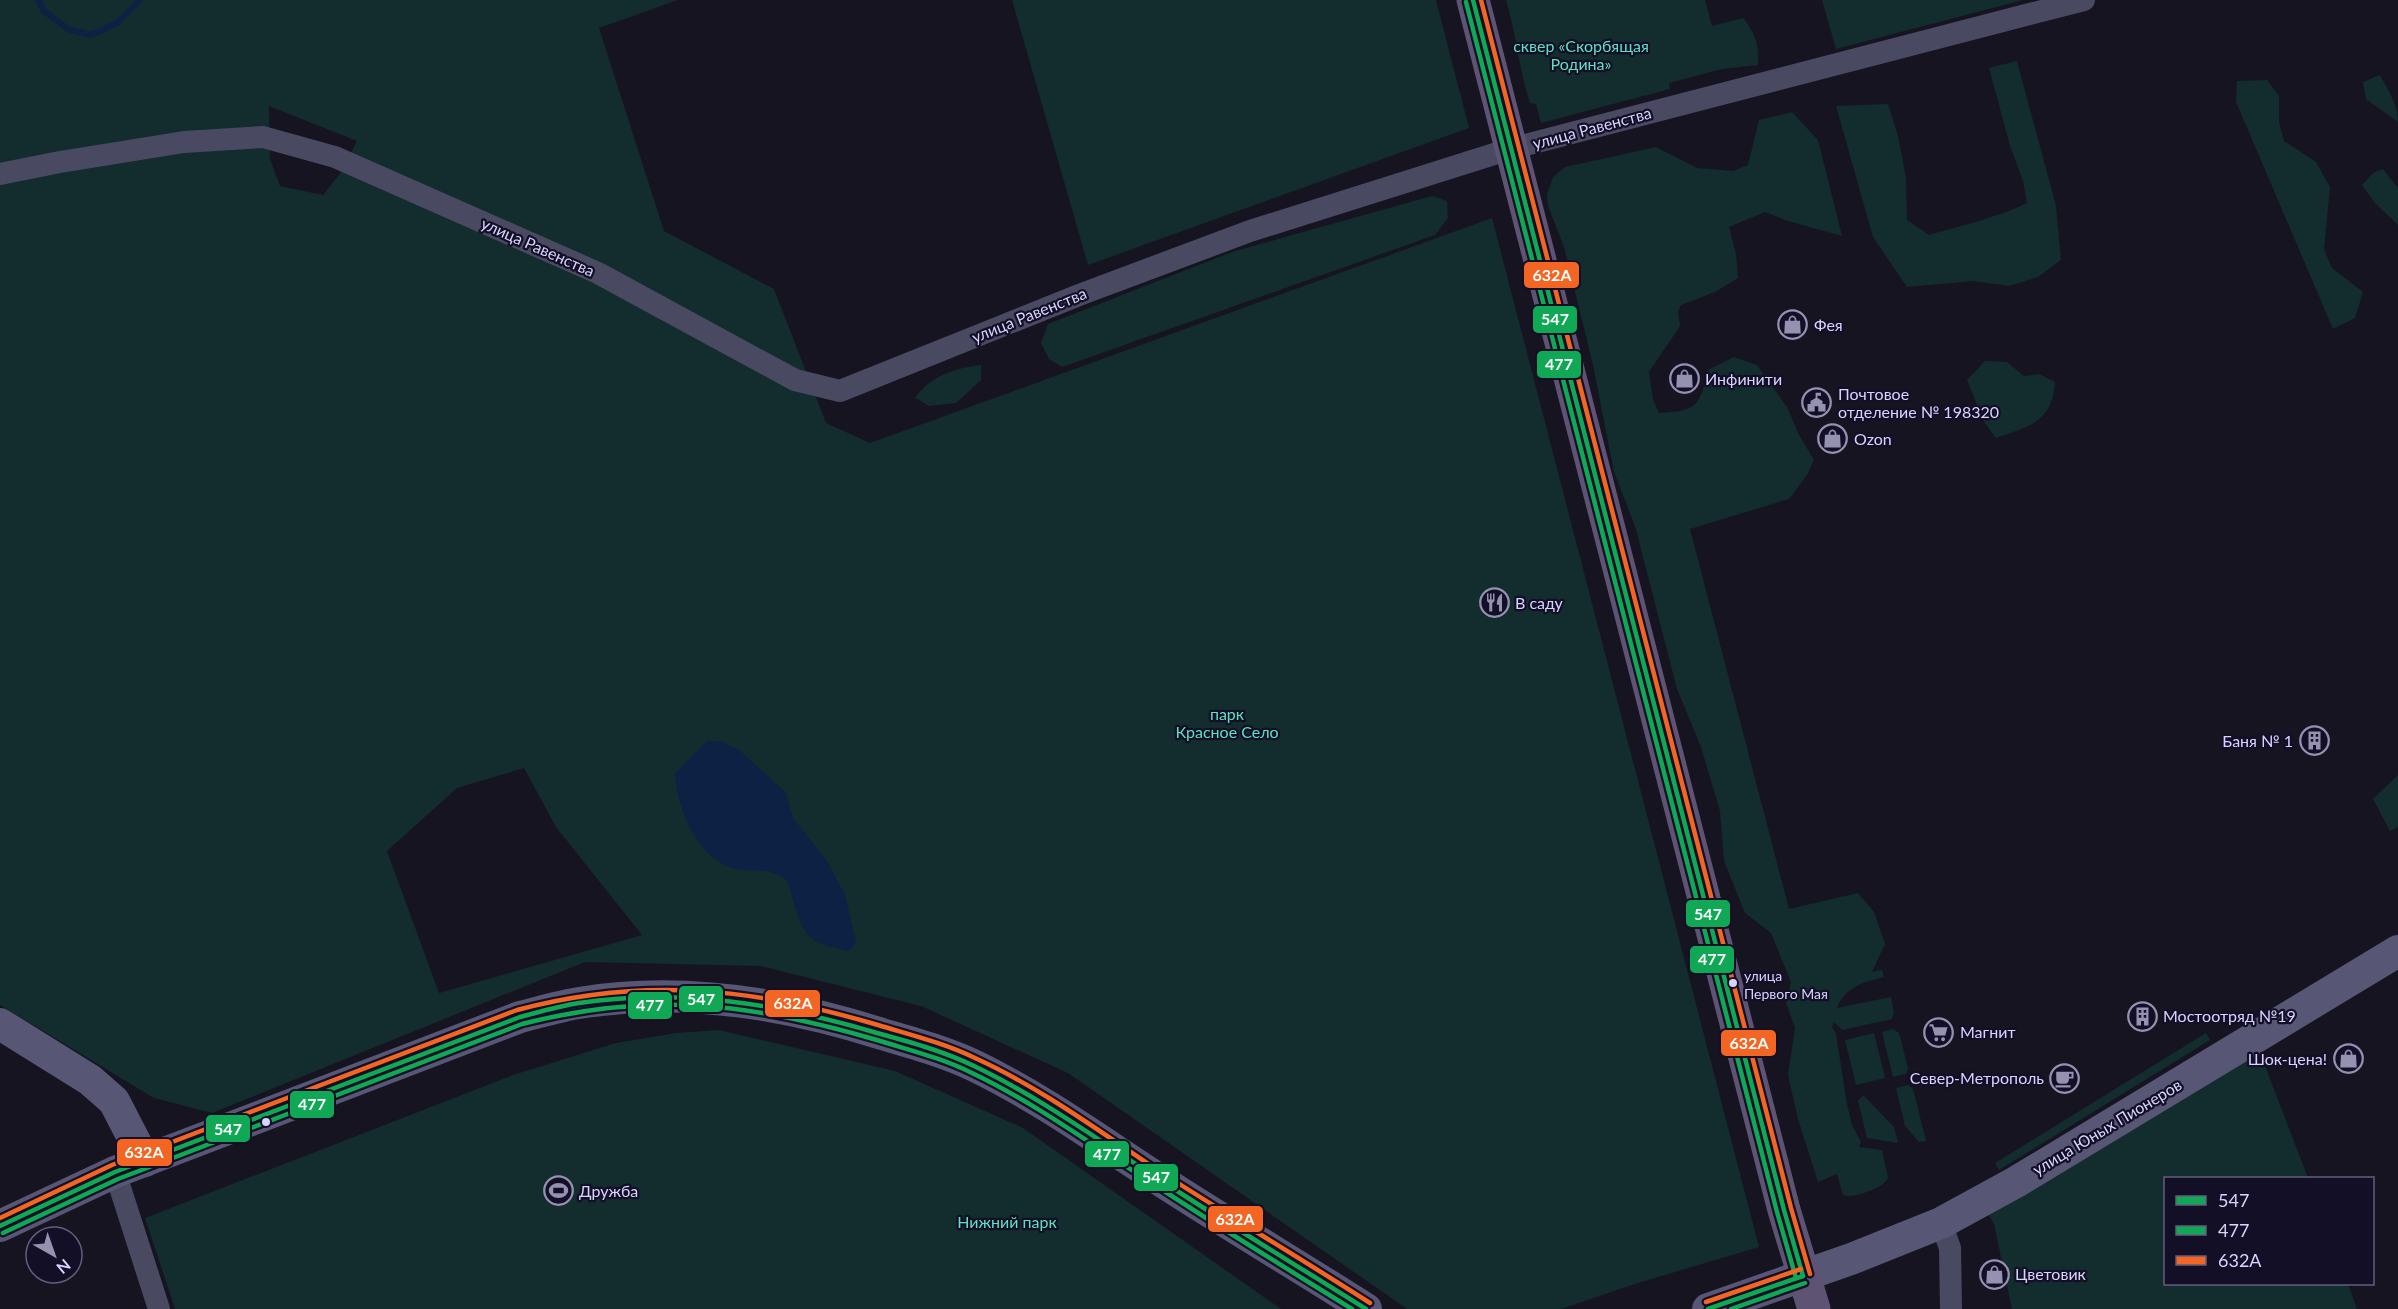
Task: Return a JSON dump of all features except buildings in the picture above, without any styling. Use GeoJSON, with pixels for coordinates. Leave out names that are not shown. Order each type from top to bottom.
{"type":"FeatureCollection","features":[{"type":"Feature","properties":{"kind":"main road"},"geometry":{"type":"LineString","coordinates":[[1473,0],[1803,1276],[1814,1309]]}},
{"type":"Feature","properties":{"kind":"main road","name":"улица Юных Пионеров"},"geometry":{"type":"LineString","coordinates":[[1803,1276],[1941,1223],[2026,1176],[2398,951]]}},
{"type":"Feature","properties":{"kind":"main road"},"geometry":{"type":"LineString","coordinates":[[0,1226],[114,1172],[520,1017],[579,1003],[624,998],[674,996],[729,999],[792,1009],[853,1024],[973,1065],[1037,1099],[1156,1178],[1366,1309]]}},
{"type":"Feature","properties":{"kind":"main road"},"geometry":{"type":"LineString","coordinates":[[0,1024],[90,1080],[114,1101],[144,1161]]}},
{"type":"Feature","properties":{"kind":"main road"},"geometry":{"type":"LineString","coordinates":[[1708,1309],[1803,1276]]}},
{"type":"Feature","properties":{"kind":"street","name":"улица Равенства"},"geometry":{"type":"LineString","coordinates":[[0,174],[184,142],[263,137],[334,156],[598,273],[795,380],[840,392],[1079,295],[1250,231],[1510,149],[2084,0]]}},
{"type":"Feature","properties":{"kind":"street"},"geometry":{"type":"LineString","coordinates":[[114,1172],[159,1309]]}},
{"type":"Feature","properties":{"kind":"street"},"geometry":{"type":"LineString","coordinates":[[1941,1223],[1950,1248],[1951,1309]]}},
{"type":"Feature","properties":{"kind":"green space","name":"парк Красное Село"},"geometry":{"type":"Polygon","coordinates":[[[0,0],[678,0],[599,28],[664,231],[774,289],[826,423],[870,443],[1492,218],[1759,1247],[1638,1283],[1561,1309],[1407,1309],[1068,1073],[921,1006],[761,966],[585,962],[212,1113],[154,1098],[0,1005],[0,0]],[[269,106],[270,159],[280,186],[323,195],[342,171],[357,141],[269,106]],[[524,768],[457,788],[387,851],[439,993],[642,935],[556,827],[524,768]]]}},
{"type":"Feature","properties":{"kind":"green space"},"geometry":{"type":"Polygon","coordinates":[[[1012,0],[1436,0],[1469,128],[1088,265],[1012,0]]]}},
{"type":"Feature","properties":{"kind":"green space","name":"сквер «Скорбящая Родина»"},"geometry":{"type":"Polygon","coordinates":[[[1506,0],[1705,0],[1712,26],[1743,18],[1756,40],[1758,65],[1722,69],[1669,83],[1670,89],[1541,123],[1536,104],[1530,103],[1526,90],[1506,0]]]}},
{"type":"Feature","properties":{"kind":"green space"},"geometry":{"type":"Polygon","coordinates":[[[1822,0],[2023,0],[1836,49],[1822,0]]]}},
{"type":"Feature","properties":{"kind":"green space"},"geometry":{"type":"Polygon","coordinates":[[[2017,61],[2056,206],[2061,260],[2038,277],[2009,286],[1973,281],[1907,287],[1873,237],[1836,106],[1888,104],[1898,136],[1906,178],[1907,220],[1929,235],[1991,217],[2027,203],[2023,181],[2010,146],[1989,68],[2017,61]]]}},
{"type":"Feature","properties":{"kind":"green space"},"geometry":{"type":"Polygon","coordinates":[[[2380,75],[2394,104],[2398,122],[2366,99],[2363,82],[2380,75]]]}},
{"type":"Feature","properties":{"kind":"green space"},"geometry":{"type":"Polygon","coordinates":[[[2267,80],[2279,96],[2279,122],[2284,141],[2316,162],[2330,187],[2324,249],[2332,268],[2363,292],[2355,318],[2333,329],[2236,102],[2237,81],[2267,80]]]}},
{"type":"Feature","properties":{"kind":"green space"},"geometry":{"type":"Polygon","coordinates":[[[1792,112],[1818,140],[1842,236],[1765,212],[1729,227],[1736,254],[1738,278],[1715,292],[1681,305],[1678,311],[1680,326],[1649,372],[1653,399],[1659,413],[1681,411],[1694,405],[1702,392],[1708,370],[1734,357],[1757,365],[1787,407],[1799,435],[1814,460],[1807,475],[1789,499],[1690,529],[1789,909],[1858,893],[1874,912],[1885,944],[1872,972],[1882,970],[1884,977],[1862,983],[1850,990],[1837,1008],[1891,997],[1894,1012],[1892,1019],[1842,1030],[1834,1022],[1832,1027],[1836,1034],[1852,1125],[1861,1142],[1859,1147],[1882,1150],[1888,1178],[1874,1189],[1847,1196],[1843,1195],[1837,1174],[1818,1182],[1798,1119],[1788,1075],[1795,1028],[1786,1003],[1791,982],[1771,933],[1745,913],[1724,861],[1720,811],[1701,747],[1677,689],[1635,526],[1614,472],[1593,365],[1564,247],[1548,206],[1547,194],[1553,177],[1565,167],[1656,147],[1697,168],[1733,171],[1748,165],[1759,120],[1792,112]]]}},
{"type":"Feature","properties":{"kind":"green space"},"geometry":{"type":"Polygon","coordinates":[[[2383,169],[2398,188],[2398,225],[2375,203],[2362,185],[2373,173],[2383,169]]]}},
{"type":"Feature","properties":{"kind":"green space"},"geometry":{"type":"Polygon","coordinates":[[[1432,196],[1447,201],[1448,218],[1435,235],[1062,367],[1049,359],[1041,343],[1048,324],[1232,252],[1432,196]]]}},
{"type":"Feature","properties":{"kind":"green space"},"geometry":{"type":"Polygon","coordinates":[[[1985,361],[2007,362],[2024,376],[2039,374],[2055,382],[2053,396],[2044,415],[2028,426],[1996,438],[1984,422],[1967,380],[1985,361]]]}},
{"type":"Feature","properties":{"kind":"green space"},"geometry":{"type":"Polygon","coordinates":[[[981,365],[981,380],[956,403],[929,406],[915,398],[928,384],[944,374],[981,365]]]}},
{"type":"Feature","properties":{"kind":"green space"},"geometry":{"type":"Polygon","coordinates":[[[2398,775],[2398,827],[2390,831],[2373,799],[2398,775]]]}},
{"type":"Feature","properties":{"kind":"green space"},"geometry":{"type":"Polygon","coordinates":[[[1893,1029],[1899,1033],[1908,1068],[1906,1074],[1893,1077],[1882,1032],[1893,1029]]]}},
{"type":"Feature","properties":{"kind":"green space","name":"Нижний парк"},"geometry":{"type":"Polygon","coordinates":[[[719,1030],[895,1071],[1023,1128],[1281,1309],[175,1309],[145,1218],[513,1075],[616,1043],[676,1033],[719,1030]]]}},
{"type":"Feature","properties":{"kind":"green space"},"geometry":{"type":"Polygon","coordinates":[[[1874,1033],[1885,1078],[1856,1085],[1845,1040],[1874,1033]]]}},
{"type":"Feature","properties":{"kind":"green space"},"geometry":{"type":"Polygon","coordinates":[[[2206,1033],[2210,1040],[1999,1170],[1995,1163],[2206,1033]]]}},
{"type":"Feature","properties":{"kind":"green space"},"geometry":{"type":"Polygon","coordinates":[[[2261,1050],[2269,1059],[2264,1063],[2308,1177],[2164,1177],[2164,1285],[2348,1285],[2357,1309],[2012,1309],[1994,1224],[1987,1212],[2261,1050]]]}},
{"type":"Feature","properties":{"kind":"green space"},"geometry":{"type":"Polygon","coordinates":[[[1908,1085],[1913,1089],[1926,1141],[1919,1142],[1905,1126],[1896,1088],[1908,1085]]]}},
{"type":"Feature","properties":{"kind":"green space"},"geometry":{"type":"Polygon","coordinates":[[[1863,1095],[1894,1127],[1898,1143],[1867,1138],[1858,1101],[1863,1095]]]}},
{"type":"Feature","properties":{"kind":"water"},"geometry":{"type":"Polygon","coordinates":[[[707,741],[721,741],[739,750],[786,793],[793,818],[827,861],[845,895],[856,942],[849,951],[825,945],[810,937],[801,924],[789,886],[780,875],[736,869],[723,864],[700,844],[685,816],[676,786],[675,773],[707,741]]]}},
{"type":"Feature","properties":{"kind":"waterway"},"geometry":{"type":"LineString","coordinates":[[38,0],[44,11],[68,29],[91,35],[117,23],[140,0]]}},
{"type":"Feature","properties":{"kind":"transit line","name":"547"},"geometry":{"type":"LineString","coordinates":[[1473,0],[1784,1210],[1803,1276]]}},
{"type":"Feature","properties":{"kind":"transit line","name":"632А"},"geometry":{"type":"LineString","coordinates":[[1481,0],[1791,1208],[1810,1274]]}},
{"type":"Feature","properties":{"kind":"transit line","name":"477"},"geometry":{"type":"LineString","coordinates":[[1466,2],[1777,1212],[1796,1278]]}},
{"type":"Feature","properties":{"kind":"transit line","name":"632А"},"geometry":{"type":"LineString","coordinates":[[0,1218],[112,1165],[517,1010],[564,999],[609,993],[654,990],[698,991],[787,1002],[832,1012],[927,1040],[975,1058],[1046,1096],[1159,1171],[1370,1303]]}},
{"type":"Feature","properties":{"kind":"transit line","name":"547"},"geometry":{"type":"LineString","coordinates":[[0,1226],[115,1172],[520,1017],[572,1004],[617,999],[693,998],[804,1014],[926,1047],[974,1066],[1045,1105],[1183,1195],[1366,1309]]}},
{"type":"Feature","properties":{"kind":"transit line","name":"477"},"geometry":{"type":"LineString","coordinates":[[3,1233],[118,1179],[522,1024],[614,1007],[701,1006],[787,1017],[831,1027],[961,1068],[1043,1112],[1204,1217],[1352,1309]]}},
{"type":"Feature","properties":{"kind":"transit line","name":"632А"},"geometry":{"type":"LineString","coordinates":[[1706,1302],[1801,1269]]}},
{"type":"Feature","properties":{"kind":"transit line","name":"547"},"geometry":{"type":"LineString","coordinates":[[1708,1309],[1803,1276]]}},
{"type":"Feature","properties":{"kind":"transit line","name":"477"},"geometry":{"type":"LineString","coordinates":[[1731,1309],[1805,1283]]}},
{"type":"Feature","properties":{"kind":"place","name":"Фея"},"geometry":{"type":"Point","coordinates":[1793,325]}},
{"type":"Feature","properties":{"kind":"place","name":"Инфинити"},"geometry":{"type":"Point","coordinates":[1684,379]}},
{"type":"Feature","properties":{"kind":"place","name":"Почтовое отделение № 198320"},"geometry":{"type":"Point","coordinates":[1817,403]}},
{"type":"Feature","properties":{"kind":"place","name":"Ozon"},"geometry":{"type":"Point","coordinates":[1833,439]}},
{"type":"Feature","properties":{"kind":"place","name":"В саду"},"geometry":{"type":"Point","coordinates":[1494,603]}},
{"type":"Feature","properties":{"kind":"place","name":"Баня № 1"},"geometry":{"type":"Point","coordinates":[2314,741]}},
{"type":"Feature","properties":{"kind":"place","name":"улица Первого Мая"},"geometry":{"type":"Point","coordinates":[1733,983]}},
{"type":"Feature","properties":{"kind":"place","name":"Мостоотряд №19"},"geometry":{"type":"Point","coordinates":[2142,1016]}},
{"type":"Feature","properties":{"kind":"place","name":"Магнит"},"geometry":{"type":"Point","coordinates":[1939,1032]}},
{"type":"Feature","properties":{"kind":"place","name":"Шок-цена!"},"geometry":{"type":"Point","coordinates":[2348,1059]}},
{"type":"Feature","properties":{"kind":"place","name":"Север-Метрополь"},"geometry":{"type":"Point","coordinates":[2065,1078]}},
{"type":"Feature","properties":{"kind":"place","name":"Дружба"},"geometry":{"type":"Point","coordinates":[558,1191]}},
{"type":"Feature","properties":{"kind":"place","name":"Цветовик"},"geometry":{"type":"Point","coordinates":[1994,1274]}}]}
